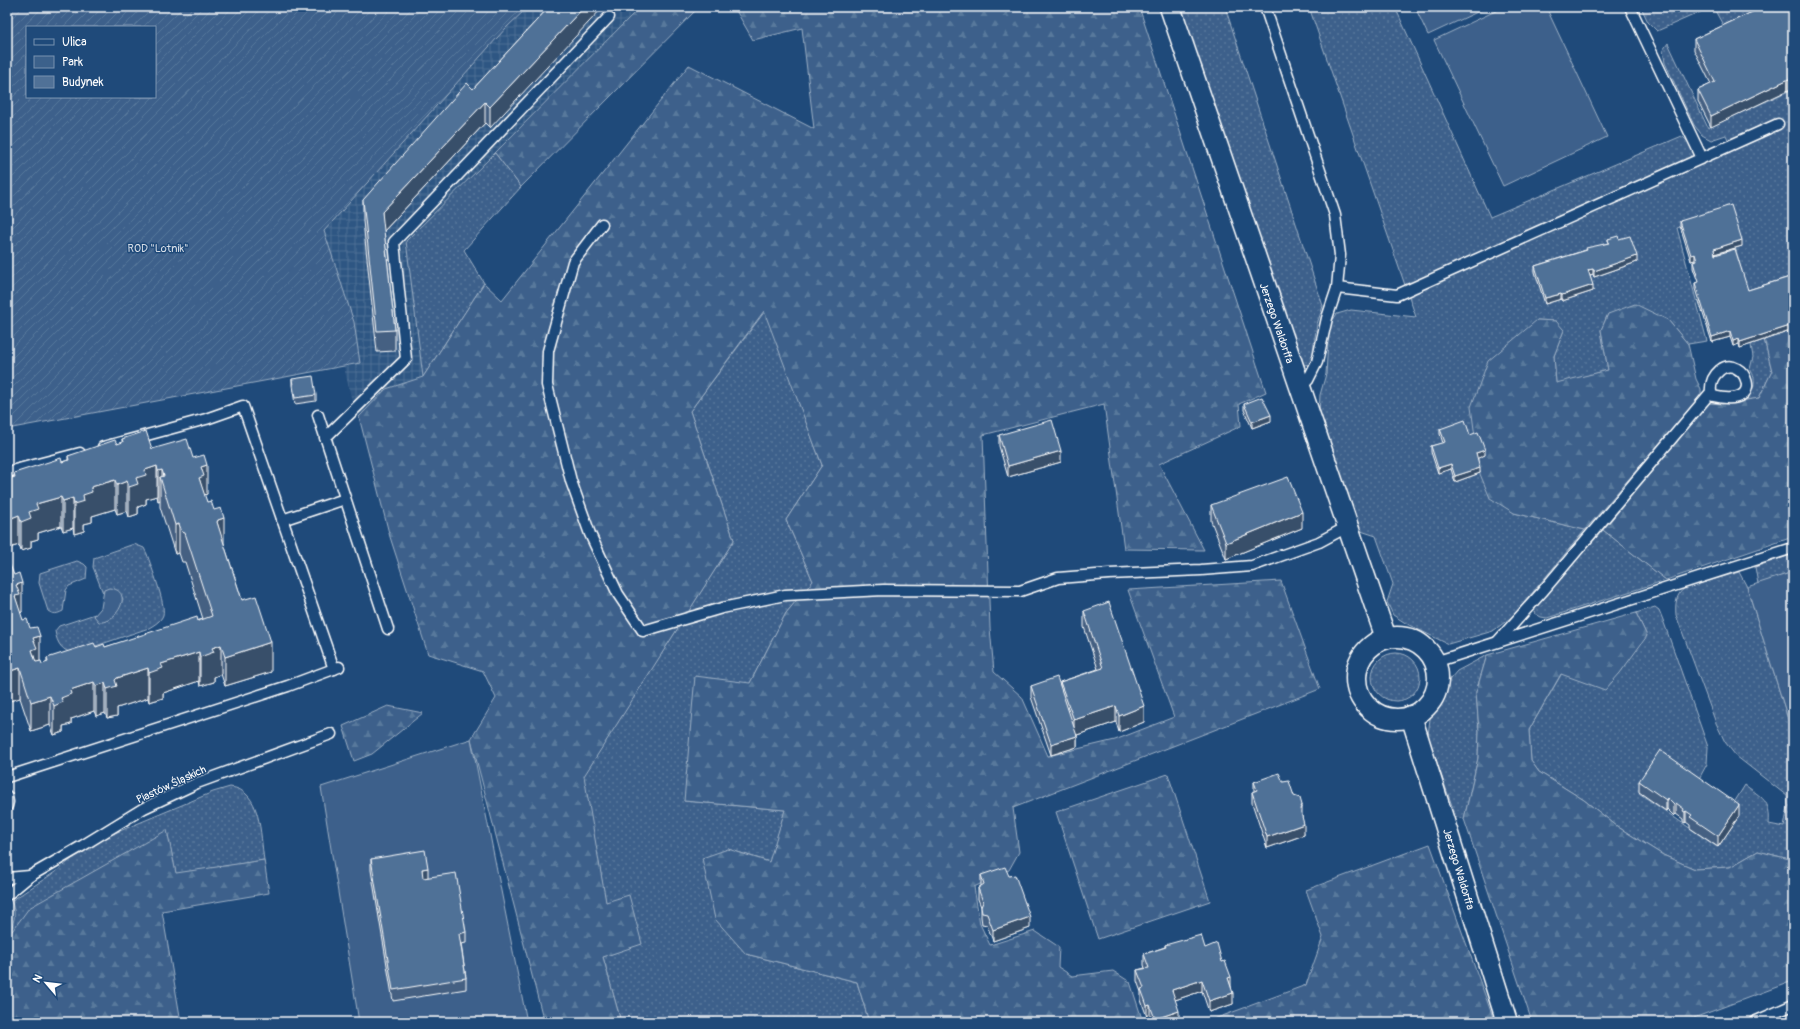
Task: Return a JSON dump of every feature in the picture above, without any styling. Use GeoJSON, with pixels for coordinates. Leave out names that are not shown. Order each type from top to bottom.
{"type":"FeatureCollection","features":[{"type":"Feature","properties":{"kind":"street","name":"Jerzego Waldorffa"},"geometry":{"type":"LineString","coordinates":[[1170,7],[1299,389],[1386,638]]}},
{"type":"Feature","properties":{"kind":"street"},"geometry":{"type":"LineString","coordinates":[[1398,637],[1409,639],[1420,644],[1435,662],[1438,675],[1437,688],[1432,700],[1423,710],[1411,716],[1392,718],[1375,712],[1365,703],[1359,693],[1356,679],[1358,666],[1364,654],[1374,644],[1386,638],[1398,637]]}},
{"type":"Feature","properties":{"kind":"street","name":"Jerzego Waldorffa"},"geometry":{"type":"LineString","coordinates":[[1411,716],[1507,1022]]}},
{"type":"Feature","properties":{"kind":"lane"},"geometry":{"type":"LineString","coordinates":[[1265,7],[1335,215],[1340,255],[1337,288],[1326,318],[1317,362],[1308,380],[1299,389]]}},
{"type":"Feature","properties":{"kind":"lane"},"geometry":{"type":"LineString","coordinates":[[1630,7],[1702,158]]}},
{"type":"Feature","properties":{"kind":"lane"},"geometry":{"type":"LineString","coordinates":[[325,438],[406,359],[394,242],[609,17]]}},
{"type":"Feature","properties":{"kind":"lane"},"geometry":{"type":"LineString","coordinates":[[1337,288],[1397,295],[1778,124]]}},
{"type":"Feature","properties":{"kind":"lane"},"geometry":{"type":"LineString","coordinates":[[602,224],[573,262],[548,351],[547,385],[572,481],[590,534],[618,594],[644,632],[722,608],[785,595],[883,590],[1020,591],[1058,578],[1252,566],[1319,542],[1347,527]]}},
{"type":"Feature","properties":{"kind":"lane"},"geometry":{"type":"LineString","coordinates":[[1498,641],[1542,592],[1711,392]]}},
{"type":"Feature","properties":{"kind":"lane"},"geometry":{"type":"LineString","coordinates":[[7,472],[206,419],[243,406],[282,520],[337,668],[288,686],[7,777]]}},
{"type":"Feature","properties":{"kind":"lane"},"geometry":{"type":"LineString","coordinates":[[318,415],[388,629]]}},
{"type":"Feature","properties":{"kind":"lane"},"geometry":{"type":"LineString","coordinates":[[282,520],[345,499]]}},
{"type":"Feature","properties":{"kind":"lane"},"geometry":{"type":"LineString","coordinates":[[1435,662],[1793,548]]}},
{"type":"Feature","properties":{"kind":"lane","name":"Piastów Śląskich"},"geometry":{"type":"LineString","coordinates":[[7,895],[30,876],[144,808],[197,782],[331,734]]}},
{"type":"Feature","properties":{"kind":"lane"},"geometry":{"type":"LineString","coordinates":[[7,796],[7,806]]}},
{"type":"Feature","properties":{"kind":"lane","name":"Piastów Śląskich"},"geometry":{"type":"LineString","coordinates":[[7,878],[30,876]]}},
{"type":"Feature","properties":{"kind":"lane"},"geometry":{"type":"LineString","coordinates":[[1754,1022],[1793,1006]]}},
{"type":"Feature","properties":{"kind":"shaded area"},"geometry":{"type":"Polygon","coordinates":[[[528,7],[640,7],[407,241],[423,377],[386,389],[359,417],[354,410],[344,367],[360,363],[354,322],[324,231],[506,28],[528,7]]]}},
{"type":"Feature","properties":{"kind":"green space","name":"ROD \"Lotnik\""},"geometry":{"type":"Polygon","coordinates":[[[7,7],[528,7],[506,28],[324,231],[354,322],[360,363],[7,429],[7,7]]]}},
{"type":"Feature","properties":{"kind":"green space"},"geometry":{"type":"Polygon","coordinates":[[[640,7],[699,7],[521,187],[495,153],[640,7]]]}},
{"type":"Feature","properties":{"kind":"green space"},"geometry":{"type":"Polygon","coordinates":[[[734,7],[1139,7],[1266,392],[1239,404],[1241,426],[1159,464],[1204,550],[1124,549],[1104,404],[983,435],[990,628],[994,672],[1022,697],[1048,756],[1115,740],[1174,717],[1128,590],[1281,581],[1320,689],[1013,808],[1019,852],[1009,870],[974,887],[980,924],[990,945],[1035,931],[1059,947],[1058,967],[1072,976],[1113,971],[1130,982],[1143,1022],[869,1022],[857,982],[746,954],[715,919],[702,858],[728,849],[769,862],[785,810],[684,801],[695,676],[750,683],[786,613],[813,581],[786,520],[822,465],[764,311],[690,411],[734,540],[584,776],[606,902],[629,895],[642,944],[603,957],[621,1022],[544,1022],[471,739],[496,698],[483,671],[428,654],[390,537],[359,417],[386,389],[423,377],[484,283],[502,300],[689,65],[814,129],[802,28],[753,40],[734,7]]]}},
{"type":"Feature","properties":{"kind":"green space"},"geometry":{"type":"Polygon","coordinates":[[[1181,7],[1225,7],[1323,306],[1317,324],[1311,364],[1304,365],[1299,360],[1181,7]]]}},
{"type":"Feature","properties":{"kind":"green space"},"geometry":{"type":"Polygon","coordinates":[[[1309,7],[1395,7],[1490,217],[1682,136],[1699,152],[1707,156],[1732,148],[1726,135],[1711,140],[1702,135],[1694,125],[1665,63],[1663,50],[1668,43],[1708,128],[1793,89],[1793,282],[1748,294],[1726,214],[1677,228],[1707,341],[1688,344],[1668,320],[1608,314],[1601,330],[1608,370],[1556,384],[1554,356],[1564,330],[1555,321],[1537,320],[1514,513],[1585,530],[1513,616],[1493,631],[1448,644],[1407,624],[1393,615],[1387,602],[1393,584],[1376,536],[1361,531],[1319,413],[1320,395],[1326,374],[1329,325],[1337,314],[1351,310],[1416,317],[1309,7]]]}},
{"type":"Feature","properties":{"kind":"green space"},"geometry":{"type":"Polygon","coordinates":[[[1415,7],[1488,7],[1428,35],[1415,7]]]}},
{"type":"Feature","properties":{"kind":"green space"},"geometry":{"type":"Polygon","coordinates":[[[1504,7],[1546,7],[1607,137],[1503,186],[1434,40],[1504,7]]]}},
{"type":"Feature","properties":{"kind":"green space"},"geometry":{"type":"Polygon","coordinates":[[[1641,7],[1712,7],[1657,31],[1648,22],[1641,7]]]}},
{"type":"Feature","properties":{"kind":"green space"},"geometry":{"type":"Polygon","coordinates":[[[1713,7],[1785,7],[1728,34],[1713,7]]]}},
{"type":"Feature","properties":{"kind":"green space"},"geometry":{"type":"Polygon","coordinates":[[[495,153],[521,187],[464,250],[484,283],[423,377],[406,241],[495,153]]]}},
{"type":"Feature","properties":{"kind":"green space"},"geometry":{"type":"Polygon","coordinates":[[[1635,304],[1668,320],[1688,344],[1696,379],[1701,389],[1701,395],[1585,530],[1514,513],[1490,498],[1480,474],[1471,407],[1488,361],[1537,320],[1556,321],[1564,330],[1554,356],[1556,383],[1608,370],[1601,330],[1608,314],[1635,304]]]}},
{"type":"Feature","properties":{"kind":"green space"},"geometry":{"type":"Polygon","coordinates":[[[765,311],[822,465],[786,520],[813,581],[786,613],[750,683],[684,801],[785,810],[770,862],[728,849],[746,954],[857,982],[869,1022],[621,1022],[603,957],[642,943],[606,903],[583,776],[734,540],[690,411],[765,311]]]}},
{"type":"Feature","properties":{"kind":"green space"},"geometry":{"type":"Polygon","coordinates":[[[1793,327],[1793,537],[1666,580],[1603,530],[1709,403],[1722,404],[1759,398],[1772,371],[1763,335],[1793,327]]]}},
{"type":"Feature","properties":{"kind":"green space"},"geometry":{"type":"Polygon","coordinates":[[[1763,335],[1772,371],[1759,398],[1743,401],[1750,394],[1754,386],[1754,378],[1750,369],[1753,357],[1750,339],[1763,335]]]}},
{"type":"Feature","properties":{"kind":"green space"},"geometry":{"type":"Polygon","coordinates":[[[1603,530],[1666,580],[1547,618],[1541,617],[1534,613],[1536,606],[1603,530]]]}},
{"type":"Feature","properties":{"kind":"green space"},"geometry":{"type":"Polygon","coordinates":[[[134,544],[144,548],[155,576],[163,610],[161,619],[149,628],[75,653],[63,649],[57,639],[55,631],[59,626],[95,614],[94,616],[106,621],[115,615],[123,599],[115,589],[105,590],[103,593],[93,567],[94,558],[134,544]]]}},
{"type":"Feature","properties":{"kind":"green space"},"geometry":{"type":"Polygon","coordinates":[[[1793,554],[1793,572],[1758,584],[1755,567],[1793,554]]]}},
{"type":"Feature","properties":{"kind":"green space"},"geometry":{"type":"Polygon","coordinates":[[[77,561],[87,567],[86,579],[69,586],[66,590],[63,611],[56,614],[48,611],[39,583],[40,573],[77,561]]]}},
{"type":"Feature","properties":{"kind":"green space"},"geometry":{"type":"Polygon","coordinates":[[[1739,572],[1747,587],[1793,735],[1793,860],[1758,851],[1730,867],[1695,869],[1663,855],[1618,827],[1584,800],[1539,772],[1531,761],[1529,730],[1562,673],[1647,636],[1636,613],[1655,607],[1659,610],[1663,620],[1708,747],[1707,764],[1695,786],[1659,762],[1639,793],[1717,847],[1739,816],[1730,809],[1745,785],[1764,800],[1767,805],[1769,824],[1784,827],[1788,807],[1787,796],[1736,756],[1725,742],[1716,723],[1676,615],[1677,600],[1682,590],[1739,572]]]}},
{"type":"Feature","properties":{"kind":"green space"},"geometry":{"type":"Polygon","coordinates":[[[1793,572],[1793,735],[1747,587],[1793,572]]]}},
{"type":"Feature","properties":{"kind":"green space"},"geometry":{"type":"Polygon","coordinates":[[[109,588],[117,590],[121,594],[122,600],[117,613],[112,618],[99,622],[94,616],[101,608],[104,590],[109,588]]]}},
{"type":"Feature","properties":{"kind":"green space"},"geometry":{"type":"Polygon","coordinates":[[[1636,613],[1647,636],[1620,673],[1605,690],[1561,674],[1529,730],[1531,761],[1539,772],[1584,800],[1618,827],[1663,855],[1695,869],[1730,867],[1758,851],[1793,860],[1793,981],[1683,1022],[1532,1022],[1464,819],[1478,758],[1479,731],[1476,692],[1487,655],[1636,613]]]}},
{"type":"Feature","properties":{"kind":"green space"},"geometry":{"type":"Polygon","coordinates":[[[1391,653],[1401,653],[1413,660],[1420,672],[1420,682],[1413,694],[1401,701],[1391,701],[1383,697],[1376,690],[1372,682],[1372,672],[1376,664],[1383,657],[1391,653]]]}},
{"type":"Feature","properties":{"kind":"green space"},"geometry":{"type":"Polygon","coordinates":[[[1487,655],[1476,692],[1479,731],[1478,758],[1464,819],[1456,817],[1430,743],[1428,735],[1430,719],[1450,679],[1457,671],[1487,655]]]}},
{"type":"Feature","properties":{"kind":"green space"},"geometry":{"type":"Polygon","coordinates":[[[388,706],[423,713],[372,754],[354,761],[343,726],[388,706]]]}},
{"type":"Feature","properties":{"kind":"green space"},"geometry":{"type":"Polygon","coordinates":[[[471,739],[527,1022],[359,1022],[321,787],[471,739]]]}},
{"type":"Feature","properties":{"kind":"green space"},"geometry":{"type":"Polygon","coordinates":[[[1168,774],[1210,901],[1098,939],[1056,812],[1168,774]]]}},
{"type":"Feature","properties":{"kind":"green space"},"geometry":{"type":"Polygon","coordinates":[[[230,787],[240,790],[248,796],[254,805],[258,815],[264,860],[176,874],[167,831],[8,936],[14,918],[14,910],[11,901],[58,870],[83,850],[103,838],[213,792],[230,787]]]}},
{"type":"Feature","properties":{"kind":"green space"},"geometry":{"type":"Polygon","coordinates":[[[167,830],[176,873],[264,860],[269,893],[162,911],[181,1022],[7,1022],[7,938],[29,908],[167,830]]]}},
{"type":"Feature","properties":{"kind":"green space"},"geometry":{"type":"Polygon","coordinates":[[[1430,844],[1494,1020],[1489,1022],[1206,1022],[1306,985],[1323,937],[1306,890],[1430,844]]]}},
{"type":"Feature","properties":{"kind":"building"},"geometry":{"type":"Polygon","coordinates":[[[549,7],[584,7],[490,107],[485,102],[382,212],[395,330],[377,331],[363,200],[467,83],[473,89],[549,7]]]}},
{"type":"Feature","properties":{"kind":"building"},"geometry":{"type":"Polygon","coordinates":[[[1763,7],[1793,7],[1793,77],[1711,116],[1698,90],[1715,82],[1694,39],[1763,7]]]}},
{"type":"Feature","properties":{"kind":"building"},"geometry":{"type":"Polygon","coordinates":[[[1731,205],[1742,240],[1714,249],[1715,255],[1735,249],[1748,290],[1793,276],[1793,325],[1740,342],[1739,339],[1733,341],[1730,331],[1712,337],[1695,283],[1699,282],[1693,262],[1697,261],[1695,254],[1691,255],[1680,221],[1731,205]]]}},
{"type":"Feature","properties":{"kind":"building"},"geometry":{"type":"Polygon","coordinates":[[[1618,236],[1619,239],[1630,236],[1637,256],[1594,271],[1593,269],[1588,270],[1593,285],[1562,295],[1545,298],[1535,266],[1587,250],[1586,248],[1609,243],[1608,239],[1618,236]]]}},
{"type":"Feature","properties":{"kind":"building"},"geometry":{"type":"Polygon","coordinates":[[[313,376],[316,395],[295,398],[292,379],[313,376]]]}},
{"type":"Feature","properties":{"kind":"building"},"geometry":{"type":"Polygon","coordinates":[[[1262,397],[1271,415],[1252,422],[1244,404],[1262,397]]]}},
{"type":"Feature","properties":{"kind":"building"},"geometry":{"type":"Polygon","coordinates":[[[1052,420],[1061,451],[1008,466],[999,435],[1052,420]]]}},
{"type":"Feature","properties":{"kind":"building"},"geometry":{"type":"Polygon","coordinates":[[[1465,420],[1470,435],[1478,432],[1485,450],[1476,453],[1480,468],[1455,476],[1451,464],[1438,468],[1431,446],[1445,442],[1440,429],[1465,420]]]}},
{"type":"Feature","properties":{"kind":"building"},"geometry":{"type":"Polygon","coordinates":[[[146,431],[152,449],[187,439],[193,458],[204,455],[207,465],[201,467],[204,476],[199,478],[207,502],[211,501],[214,510],[221,508],[224,518],[218,520],[217,522],[242,600],[256,596],[271,642],[225,657],[221,645],[212,648],[214,652],[200,657],[199,652],[161,664],[163,668],[149,673],[148,668],[117,678],[115,680],[117,686],[107,689],[105,683],[96,686],[94,682],[70,690],[71,694],[61,698],[63,702],[54,706],[50,696],[31,702],[20,668],[7,672],[7,566],[10,565],[14,575],[19,573],[22,583],[16,585],[20,595],[15,596],[23,620],[27,619],[30,628],[37,627],[40,636],[33,638],[37,648],[32,650],[36,662],[41,661],[42,664],[48,662],[47,658],[94,643],[96,647],[104,644],[105,647],[197,617],[198,621],[212,616],[185,533],[182,532],[179,524],[175,525],[160,477],[164,476],[162,470],[158,471],[157,466],[145,470],[146,475],[136,478],[138,484],[129,487],[127,481],[117,485],[115,480],[91,487],[92,492],[83,495],[84,501],[74,504],[73,498],[63,501],[61,497],[36,504],[38,509],[29,512],[31,518],[21,522],[19,515],[9,519],[7,514],[7,475],[8,479],[15,477],[14,473],[61,458],[62,462],[69,460],[68,456],[115,440],[117,444],[123,442],[122,439],[146,431]]]}},
{"type":"Feature","properties":{"kind":"building"},"geometry":{"type":"Polygon","coordinates":[[[1288,477],[1302,512],[1226,543],[1211,505],[1288,477]]]}},
{"type":"Feature","properties":{"kind":"building"},"geometry":{"type":"Polygon","coordinates":[[[1109,602],[1144,706],[1119,716],[1116,706],[1074,720],[1060,682],[1103,668],[1084,611],[1109,602]]]}},
{"type":"Feature","properties":{"kind":"building"},"geometry":{"type":"Polygon","coordinates":[[[1057,677],[1077,736],[1051,744],[1031,686],[1057,677]]]}},
{"type":"Feature","properties":{"kind":"building"},"geometry":{"type":"Polygon","coordinates":[[[1660,750],[1739,805],[1718,836],[1690,817],[1692,815],[1686,811],[1683,811],[1684,809],[1676,803],[1674,805],[1667,798],[1666,800],[1639,781],[1660,750]]]}},
{"type":"Feature","properties":{"kind":"building"},"geometry":{"type":"Polygon","coordinates":[[[1279,773],[1283,782],[1289,781],[1294,796],[1300,798],[1302,805],[1300,809],[1304,824],[1267,837],[1252,792],[1257,790],[1254,782],[1279,773]]]}},
{"type":"Feature","properties":{"kind":"building"},"geometry":{"type":"Polygon","coordinates":[[[425,850],[428,868],[422,869],[423,878],[456,873],[466,932],[459,934],[466,978],[393,990],[371,859],[425,850]]]}},
{"type":"Feature","properties":{"kind":"building"},"geometry":{"type":"Polygon","coordinates":[[[1005,867],[1009,876],[1015,875],[1030,917],[993,930],[987,914],[982,913],[981,907],[983,902],[978,888],[984,884],[981,875],[1005,867]]]}},
{"type":"Feature","properties":{"kind":"building"},"geometry":{"type":"Polygon","coordinates":[[[1201,935],[1205,948],[1217,943],[1222,962],[1225,961],[1231,977],[1228,978],[1233,993],[1209,1001],[1202,980],[1172,990],[1179,1011],[1155,1019],[1150,1005],[1147,1006],[1141,989],[1144,988],[1137,970],[1149,968],[1144,954],[1166,947],[1165,945],[1201,935]]]}}]}
